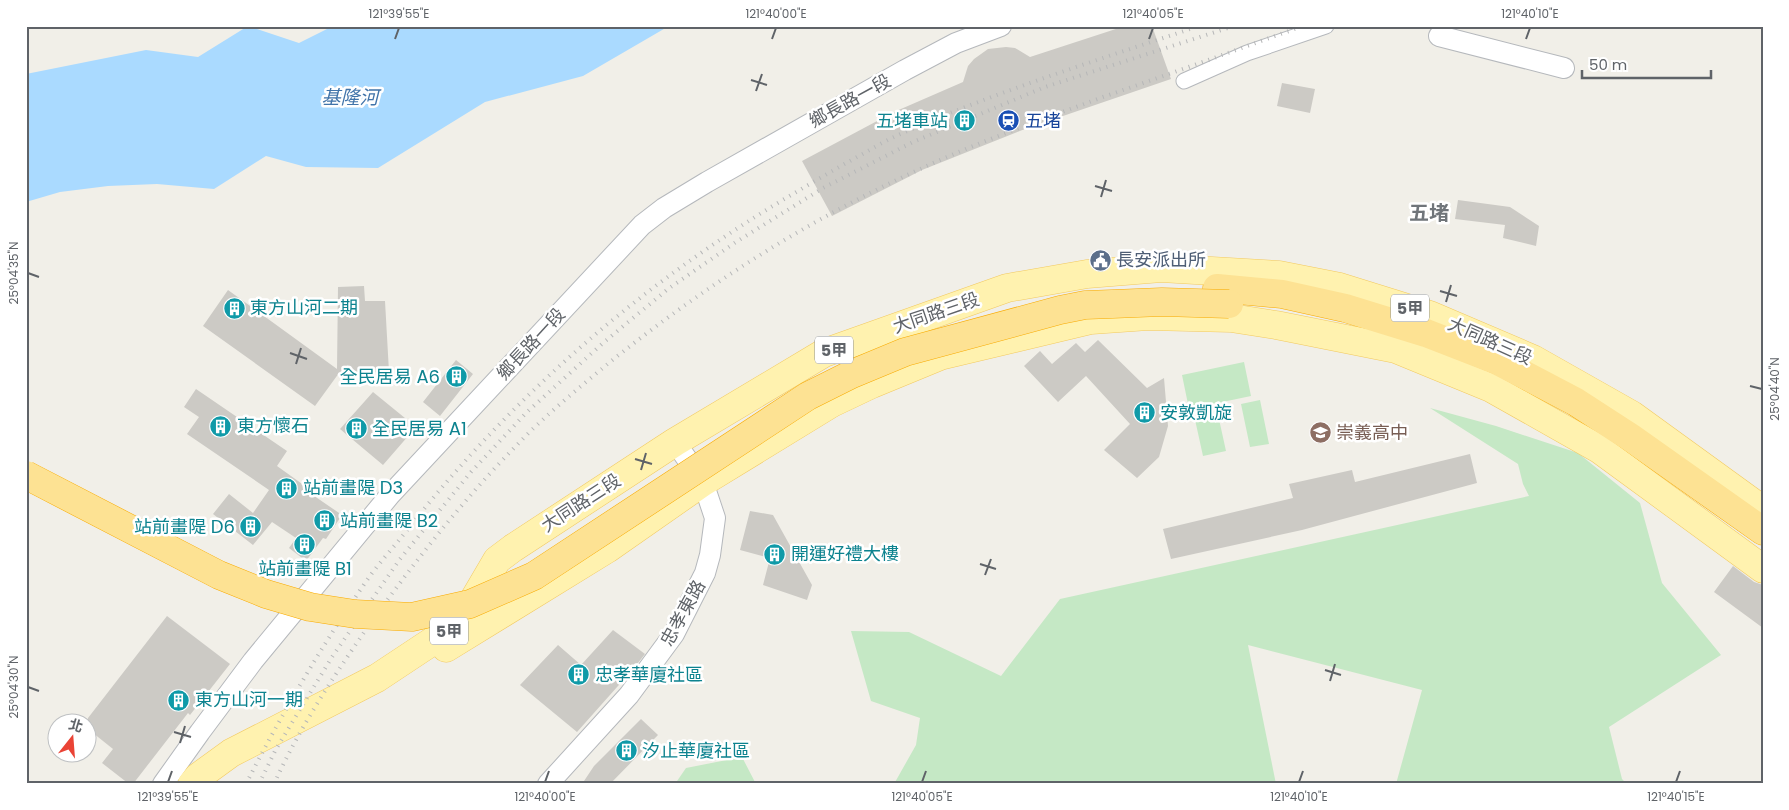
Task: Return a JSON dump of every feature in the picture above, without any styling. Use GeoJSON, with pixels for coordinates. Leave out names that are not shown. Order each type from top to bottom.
{"type":"FeatureCollection","features":[{"type":"Feature","properties":{"kind":"highway"},"geometry":{"type":"LineString","coordinates":[[26,462],[184,546],[249,574],[313,596],[374,604],[409,606],[491,584],[528,566],[800,387],[847,364],[948,327],[1057,296],[1135,288],[1223,296],[1373,329],[1462,363],[1520,390],[1601,433],[1763,549]]}},
{"type":"Feature","properties":{"kind":"highway"},"geometry":{"type":"LineString","coordinates":[[26,475],[210,570],[266,594],[318,608],[355,614],[412,617],[470,604],[534,576],[808,396],[852,374],[905,352],[1085,305],[1282,294],[1345,308],[1426,333],[1498,361],[1576,402],[1630,437],[1763,531]]}},
{"type":"Feature","properties":{"kind":"main road","name":"大同路三段"},"geometry":{"type":"LineString","coordinates":[[192,784],[198,777],[231,753],[377,678],[460,623],[497,560],[512,548],[675,442],[824,353],[1007,288],[1087,274],[1161,268],[1269,274],[1340,287],[1430,314],[1533,359],[1632,415],[1763,510]]}},
{"type":"Feature","properties":{"kind":"main road","name":"5甲"},"geometry":{"type":"LineString","coordinates":[[212,784],[243,761],[384,687],[608,550],[703,482],[832,403],[940,356],[1091,320],[1148,316],[1231,318],[1396,349],[1491,388],[1599,449],[1763,569]]}},
{"type":"Feature","properties":{"kind":"street","name":"鄉長路一段"},"geometry":{"type":"LineString","coordinates":[[164,784],[253,661],[390,495],[642,225],[664,208],[707,182],[905,70],[956,43],[1001,26]]}},
{"type":"Feature","properties":{"kind":"street"},"geometry":{"type":"LineString","coordinates":[[1184,81],[1247,53],[1326,26]]}},
{"type":"Feature","properties":{"kind":"street"},"geometry":{"type":"LineString","coordinates":[[1438,36],[1564,68]]}},
{"type":"Feature","properties":{"kind":"street","name":"忠孝東路"},"geometry":{"type":"LineString","coordinates":[[548,784],[629,695],[674,634],[705,573],[710,555],[715,518],[703,482],[675,442]]}},
{"type":"Feature","properties":{"kind":"green space"},"geometry":{"type":"Polygon","coordinates":[[[1244,362],[1251,396],[1189,409],[1182,375],[1244,362]]]}},
{"type":"Feature","properties":{"kind":"green space"},"geometry":{"type":"Polygon","coordinates":[[[1260,400],[1269,444],[1250,447],[1241,404],[1260,400]]]}},
{"type":"Feature","properties":{"kind":"green space"},"geometry":{"type":"Polygon","coordinates":[[[1430,408],[1496,426],[1578,453],[1640,503],[1662,583],[1721,655],[1609,727],[1622,779],[1627,784],[1396,784],[1422,690],[1248,645],[1276,784],[894,784],[916,745],[920,718],[871,701],[851,631],[909,632],[1001,676],[1060,599],[1529,496],[1523,484],[1518,464],[1430,408]]]}},
{"type":"Feature","properties":{"kind":"green space"},"geometry":{"type":"Polygon","coordinates":[[[1217,410],[1226,451],[1203,456],[1194,415],[1217,410]]]}},
{"type":"Feature","properties":{"kind":"green space"},"geometry":{"type":"Polygon","coordinates":[[[742,757],[756,784],[675,784],[686,768],[742,757]]]}},
{"type":"Feature","properties":{"kind":"water","name":"基隆河"},"geometry":{"type":"Polygon","coordinates":[[[248,26],[299,43],[333,26],[669,26],[583,76],[485,102],[378,168],[306,167],[266,156],[214,189],[157,184],[108,186],[60,192],[26,202],[26,74],[146,50],[198,57],[248,26]]]}},
{"type":"Feature","properties":{"kind":"building","name":"五堵車站"},"geometry":{"type":"Polygon","coordinates":[[[1125,26],[1152,26],[1171,79],[1025,129],[922,170],[832,216],[802,161],[894,112],[963,82],[968,66],[988,49],[1015,48],[1030,57],[1125,26]]]}},
{"type":"Feature","properties":{"kind":"building"},"geometry":{"type":"Polygon","coordinates":[[[1282,83],[1315,89],[1310,113],[1277,106],[1282,83]]]}},
{"type":"Feature","properties":{"kind":"building"},"geometry":{"type":"Polygon","coordinates":[[[1458,200],[1510,207],[1539,226],[1536,246],[1503,238],[1505,225],[1455,219],[1458,200]]]}},
{"type":"Feature","properties":{"kind":"building"},"geometry":{"type":"Polygon","coordinates":[[[364,286],[365,301],[385,301],[389,372],[339,373],[315,406],[203,326],[228,290],[337,369],[338,287],[364,286]]]}},
{"type":"Feature","properties":{"kind":"building","name":"安敦凱旋"},"geometry":{"type":"Polygon","coordinates":[[[1098,340],[1147,388],[1164,378],[1168,426],[1159,457],[1137,478],[1104,450],[1130,424],[1086,376],[1058,402],[1024,366],[1040,351],[1052,364],[1076,343],[1085,352],[1098,340]]]}},
{"type":"Feature","properties":{"kind":"building"},"geometry":{"type":"Polygon","coordinates":[[[456,360],[473,374],[440,416],[423,402],[456,360]]]}},
{"type":"Feature","properties":{"kind":"building"},"geometry":{"type":"Polygon","coordinates":[[[196,389],[287,451],[277,466],[305,486],[304,489],[342,515],[326,539],[323,538],[306,561],[289,548],[296,538],[272,522],[253,545],[213,514],[229,494],[253,513],[269,490],[187,434],[199,417],[184,407],[196,389]]]}},
{"type":"Feature","properties":{"kind":"building"},"geometry":{"type":"Polygon","coordinates":[[[373,392],[416,427],[383,465],[340,429],[373,392]]]}},
{"type":"Feature","properties":{"kind":"building"},"geometry":{"type":"Polygon","coordinates":[[[1470,454],[1477,483],[1302,530],[1171,559],[1163,529],[1293,498],[1289,484],[1352,470],[1355,482],[1470,454]]]}},
{"type":"Feature","properties":{"kind":"building","name":"開運好禮大樓"},"geometry":{"type":"Polygon","coordinates":[[[750,511],[773,515],[812,585],[807,600],[763,585],[770,558],[740,550],[750,511]]]}},
{"type":"Feature","properties":{"kind":"building"},"geometry":{"type":"Polygon","coordinates":[[[1733,566],[1754,582],[1763,585],[1763,628],[1714,592],[1733,566]]]}},
{"type":"Feature","properties":{"kind":"building","name":"東方山河一期"},"geometry":{"type":"Polygon","coordinates":[[[167,616],[230,664],[190,715],[188,713],[133,784],[129,784],[102,763],[113,749],[98,737],[98,712],[93,712],[167,616]]]}},
{"type":"Feature","properties":{"kind":"building","name":"忠孝華廈社區"},"geometry":{"type":"Polygon","coordinates":[[[613,630],[645,654],[577,732],[520,685],[558,645],[581,665],[613,630]]]}},
{"type":"Feature","properties":{"kind":"building","name":"汐止華廈社區"},"geometry":{"type":"Polygon","coordinates":[[[641,719],[658,735],[610,784],[582,784],[594,766],[641,719]]]}},
{"type":"Feature","properties":{"kind":"railway"},"geometry":{"type":"LineString","coordinates":[[246,784],[273,732],[317,657],[381,562],[447,481],[488,436],[577,350],[625,310],[674,272],[724,237],[786,198],[891,138],[1008,91],[1199,26]]}},
{"type":"Feature","properties":{"kind":"railway"},"geometry":{"type":"LineString","coordinates":[[259,784],[276,749],[332,657],[400,559],[471,472],[526,413],[603,343],[668,289],[736,242],[823,188],[913,142],[1045,87],[1234,26]]}},
{"type":"Feature","properties":{"kind":"railway"},"geometry":{"type":"LineString","coordinates":[[274,784],[308,718],[349,655],[410,570],[461,506],[497,466],[550,413],[646,334],[758,256],[836,211],[918,170],[1033,123],[1303,26]]}},
{"type":"Feature","properties":{"kind":"place","name":"五堵車站"},"geometry":{"type":"Point","coordinates":[964,121]}},
{"type":"Feature","properties":{"kind":"place","name":"五堵"},"geometry":{"type":"Point","coordinates":[1009,121]}},
{"type":"Feature","properties":{"kind":"place","name":"長安派出所"},"geometry":{"type":"Point","coordinates":[1100,260]}},
{"type":"Feature","properties":{"kind":"place","name":"東方山河二期"},"geometry":{"type":"Point","coordinates":[234,308]}},
{"type":"Feature","properties":{"kind":"place","name":"全民居易 A6"},"geometry":{"type":"Point","coordinates":[456,377]}},
{"type":"Feature","properties":{"kind":"place","name":"安敦凱旋"},"geometry":{"type":"Point","coordinates":[1144,413]}},
{"type":"Feature","properties":{"kind":"place","name":"東方懷石"},"geometry":{"type":"Point","coordinates":[221,426]}},
{"type":"Feature","properties":{"kind":"place","name":"全民居易 A1"},"geometry":{"type":"Point","coordinates":[356,429]}},
{"type":"Feature","properties":{"kind":"place","name":"崇義高中"},"geometry":{"type":"Point","coordinates":[1320,433]}},
{"type":"Feature","properties":{"kind":"place","name":"站前畫隄 D3"},"geometry":{"type":"Point","coordinates":[287,488]}},
{"type":"Feature","properties":{"kind":"place","name":"站前畫隄 B2"},"geometry":{"type":"Point","coordinates":[324,521]}},
{"type":"Feature","properties":{"kind":"place","name":"站前畫隄 D6"},"geometry":{"type":"Point","coordinates":[251,527]}},
{"type":"Feature","properties":{"kind":"place","name":"站前畫隄 B1"},"geometry":{"type":"Point","coordinates":[305,544]}},
{"type":"Feature","properties":{"kind":"place","name":"開運好禮大樓"},"geometry":{"type":"Point","coordinates":[775,554]}},
{"type":"Feature","properties":{"kind":"place","name":"忠孝華廈社區"},"geometry":{"type":"Point","coordinates":[579,675]}},
{"type":"Feature","properties":{"kind":"place","name":"東方山河一期"},"geometry":{"type":"Point","coordinates":[179,700]}},
{"type":"Feature","properties":{"kind":"place","name":"汐止華廈社區"},"geometry":{"type":"Point","coordinates":[626,751]}},
{"type":"Feature","properties":{"kind":"district","name":"五堵"},"geometry":{"type":"Point","coordinates":[1429,213]}}]}
